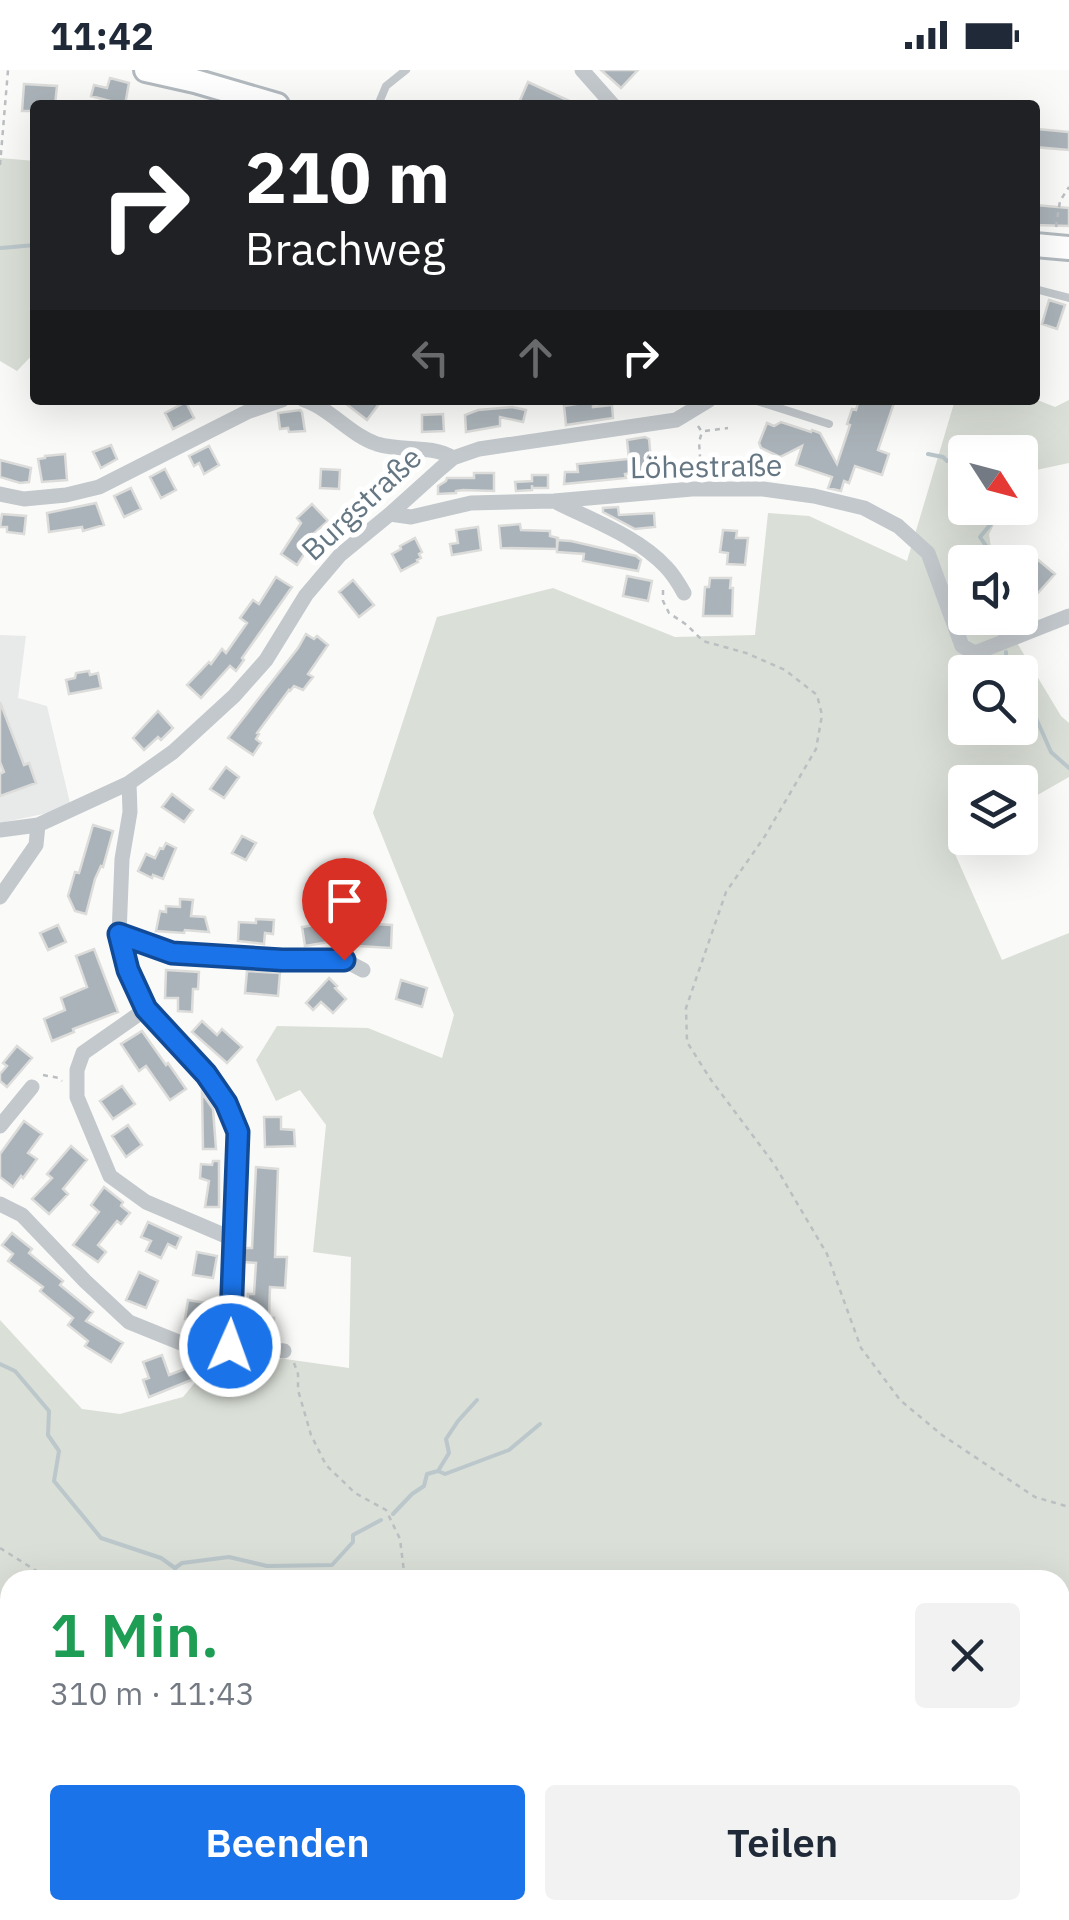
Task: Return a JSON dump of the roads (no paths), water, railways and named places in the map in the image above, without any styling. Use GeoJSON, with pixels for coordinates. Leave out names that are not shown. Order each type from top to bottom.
{"type":"FeatureCollection","features":[{"type":"Feature","properties":{"kind":"street"},"geometry":{"type":"LineString","coordinates":[[146,70],[196,76],[263,100]]}},
{"type":"Feature","properties":{"kind":"street"},"geometry":{"type":"LineString","coordinates":[[582,70],[609,100]]}},
{"type":"Feature","properties":{"kind":"street"},"geometry":{"type":"LineString","coordinates":[[0,494],[24,499],[66,495],[99,486],[268,405]]}},
{"type":"Feature","properties":{"kind":"street"},"geometry":{"type":"LineString","coordinates":[[318,405],[379,445],[441,451],[454,458]]}},
{"type":"Feature","properties":{"kind":"street","name":"Burgstraße"},"geometry":{"type":"LineString","coordinates":[[0,830],[38,826],[129,783],[174,752],[266,660],[306,595],[340,554],[454,458],[480,449],[676,420],[702,405]]}},
{"type":"Feature","properties":{"kind":"street","name":"Löhestraße"},"geometry":{"type":"LineString","coordinates":[[390,514],[410,517],[470,504],[702,489],[762,489],[814,496],[864,508],[898,526],[928,554],[962,646],[975,653],[1069,616]]}},
{"type":"Feature","properties":{"kind":"street","name":"Löhestraße"},"geometry":{"type":"LineString","coordinates":[[554,501],[618,532],[664,564],[684,593]]}},
{"type":"Feature","properties":{"kind":"street"},"geometry":{"type":"LineString","coordinates":[[129,783],[119,934],[128,970],[146,1009],[206,1074],[226,1103],[238,1132],[230,1346]]}},
{"type":"Feature","properties":{"kind":"street"},"geometry":{"type":"LineString","coordinates":[[0,897],[36,845],[38,826]]}},
{"type":"Feature","properties":{"kind":"street"},"geometry":{"type":"LineString","coordinates":[[119,934],[172,953],[344,960],[363,970]]}},
{"type":"Feature","properties":{"kind":"street"},"geometry":{"type":"LineString","coordinates":[[146,1009],[83,1053],[76,1070],[78,1096],[110,1176],[146,1202],[233,1239]]}},
{"type":"Feature","properties":{"kind":"street"},"geometry":{"type":"LineString","coordinates":[[0,1126],[32,1087]]}},
{"type":"Feature","properties":{"kind":"street"},"geometry":{"type":"LineString","coordinates":[[0,1204],[22,1215],[128,1322],[181,1343],[284,1350]]}},
{"type":"Feature","properties":{"kind":"lane"},"geometry":{"type":"LineString","coordinates":[[380,100],[386,86],[406,70]]}},
{"type":"Feature","properties":{"kind":"lane"},"geometry":{"type":"LineString","coordinates":[[1040,290],[1069,298]]}},
{"type":"Feature","properties":{"kind":"lane"},"geometry":{"type":"LineString","coordinates":[[770,405],[829,424]]}},
{"type":"Feature","properties":{"kind":"waterway"},"geometry":{"type":"LineString","coordinates":[[1,248],[30,245]]}},
{"type":"Feature","properties":{"kind":"waterway"},"geometry":{"type":"LineString","coordinates":[[928,454],[948,461]]}},
{"type":"Feature","properties":{"kind":"waterway"},"geometry":{"type":"LineString","coordinates":[[985,545],[980,537],[990,525]]}},
{"type":"Feature","properties":{"kind":"waterway"},"geometry":{"type":"LineString","coordinates":[[1038,723],[1051,752],[1069,768]]}},
{"type":"Feature","properties":{"kind":"waterway"},"geometry":{"type":"LineString","coordinates":[[0,1364],[15,1371],[49,1411],[48,1435],[59,1451],[54,1481],[101,1538],[161,1558],[175,1570]]}},
{"type":"Feature","properties":{"kind":"waterway"},"geometry":{"type":"LineString","coordinates":[[438,1471],[449,1453],[446,1439],[477,1400]]}},
{"type":"Feature","properties":{"kind":"waterway"},"geometry":{"type":"LineString","coordinates":[[393,1514],[424,1486],[427,1474],[445,1474],[509,1450],[540,1424]]}},
{"type":"Feature","properties":{"kind":"waterway"},"geometry":{"type":"LineString","coordinates":[[175,1568],[182,1563],[229,1557],[267,1566],[332,1565],[353,1542],[353,1535],[381,1520]]}}]}
